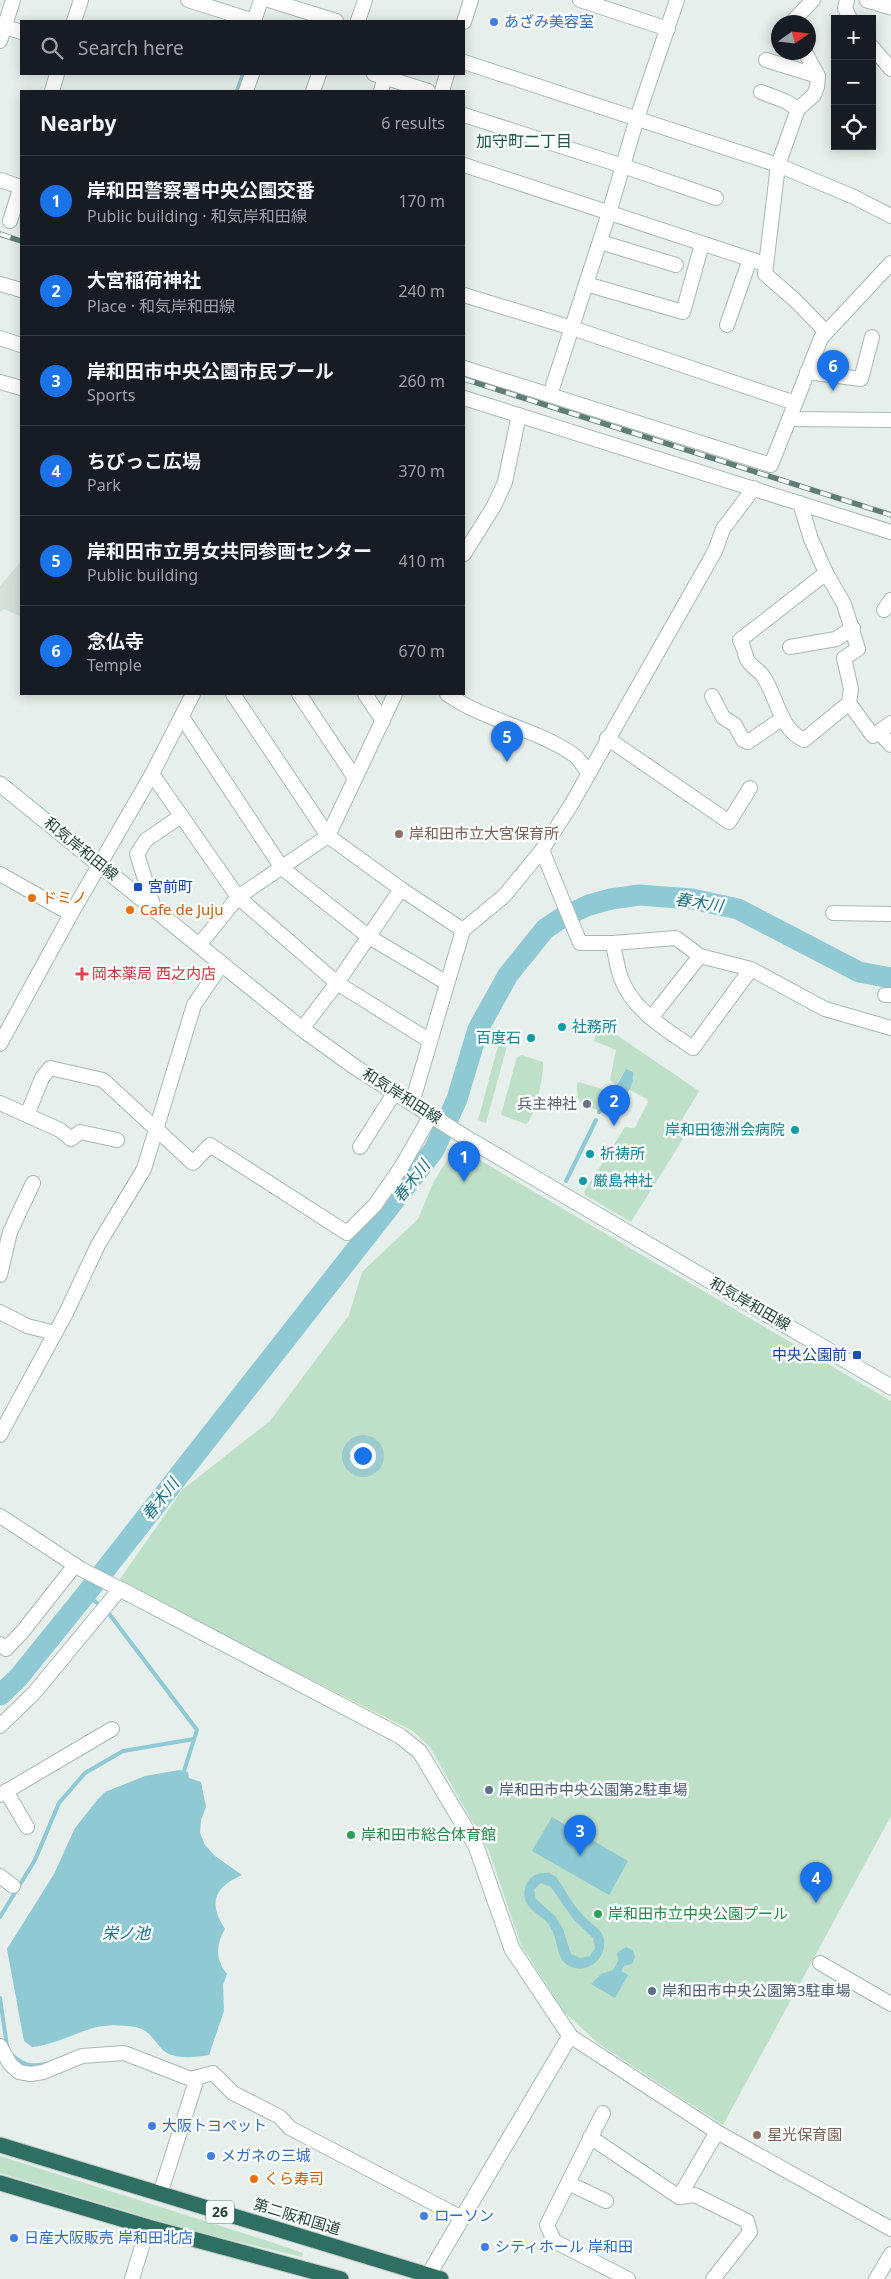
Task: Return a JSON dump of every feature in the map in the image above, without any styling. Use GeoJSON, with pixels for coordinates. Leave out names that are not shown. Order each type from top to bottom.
{"type":"FeatureCollection","features":[{"type":"Feature","properties":{"kind":"highway","name":"第二阪和国道"},"geometry":{"type":"LineString","coordinates":[[0,2145],[432,2278]]}},
{"type":"Feature","properties":{"kind":"highway","name":"26"},"geometry":{"type":"LineString","coordinates":[[0,2182],[148,2227],[341,2279]]}},
{"type":"Feature","properties":{"kind":"main road"},"geometry":{"type":"LineString","coordinates":[[867,0],[891,8]]}},
{"type":"Feature","properties":{"kind":"main road","name":"和気岸和田線"},"geometry":{"type":"LineString","coordinates":[[0,784],[302,1029],[395,1092],[465,1137],[890,1384]]}},
{"type":"Feature","properties":{"kind":"main road"},"geometry":{"type":"LineString","coordinates":[[117,1588],[400,1736],[420,1752],[476,1846],[512,1948],[570,2036],[462,2218],[432,2278]]}},
{"type":"Feature","properties":{"kind":"street"},"geometry":{"type":"LineString","coordinates":[[0,41],[2,26],[13,0]]}},
{"type":"Feature","properties":{"kind":"street"},"geometry":{"type":"LineString","coordinates":[[74,20],[81,0]]}},
{"type":"Feature","properties":{"kind":"street"},"geometry":{"type":"LineString","coordinates":[[188,0],[251,20]]}},
{"type":"Feature","properties":{"kind":"street"},"geometry":{"type":"LineString","coordinates":[[254,20],[261,0]]}},
{"type":"Feature","properties":{"kind":"street"},"geometry":{"type":"LineString","coordinates":[[269,0],[333,20]]}},
{"type":"Feature","properties":{"kind":"street"},"geometry":{"type":"LineString","coordinates":[[358,20],[365,0]]}},
{"type":"Feature","properties":{"kind":"street"},"geometry":{"type":"LineString","coordinates":[[465,20],[471,0]]}},
{"type":"Feature","properties":{"kind":"street"},"geometry":{"type":"LineString","coordinates":[[580,0],[668,29]]}},
{"type":"Feature","properties":{"kind":"street"},"geometry":{"type":"LineString","coordinates":[[550,395],[600,242],[637,118],[677,0]]}},
{"type":"Feature","properties":{"kind":"street"},"geometry":{"type":"LineString","coordinates":[[799,15],[814,0]]}},
{"type":"Feature","properties":{"kind":"street"},"geometry":{"type":"LineString","coordinates":[[847,0],[845,8],[848,15]]}},
{"type":"Feature","properties":{"kind":"street"},"geometry":{"type":"LineString","coordinates":[[2,26],[20,32]]}},
{"type":"Feature","properties":{"kind":"street"},"geometry":{"type":"LineString","coordinates":[[876,52],[891,69]]}},
{"type":"Feature","properties":{"kind":"street"},"geometry":{"type":"LineString","coordinates":[[766,60],[818,76]]}},
{"type":"Feature","properties":{"kind":"street"},"geometry":{"type":"LineString","coordinates":[[809,60],[818,76],[814,95],[798,109],[778,165],[765,274],[796,301],[825,331]]}},
{"type":"Feature","properties":{"kind":"street"},"geometry":{"type":"LineString","coordinates":[[465,62],[778,165],[854,196],[891,216]]}},
{"type":"Feature","properties":{"kind":"street"},"geometry":{"type":"LineString","coordinates":[[52,90],[57,75]]}},
{"type":"Feature","properties":{"kind":"street"},"geometry":{"type":"LineString","coordinates":[[246,90],[252,75]]}},
{"type":"Feature","properties":{"kind":"street"},"geometry":{"type":"LineString","coordinates":[[314,90],[319,75]]}},
{"type":"Feature","properties":{"kind":"street"},"geometry":{"type":"LineString","coordinates":[[442,90],[447,75]]}},
{"type":"Feature","properties":{"kind":"street"},"geometry":{"type":"LineString","coordinates":[[381,90],[380,76],[425,90]]}},
{"type":"Feature","properties":{"kind":"street"},"geometry":{"type":"LineString","coordinates":[[766,97],[786,101],[798,109]]}},
{"type":"Feature","properties":{"kind":"street"},"geometry":{"type":"LineString","coordinates":[[465,115],[716,198]]}},
{"type":"Feature","properties":{"kind":"street"},"geometry":{"type":"LineString","coordinates":[[465,165],[765,264]]}},
{"type":"Feature","properties":{"kind":"street"},"geometry":{"type":"LineString","coordinates":[[0,180],[20,187]]}},
{"type":"Feature","properties":{"kind":"street"},"geometry":{"type":"LineString","coordinates":[[10,221],[20,190]]}},
{"type":"Feature","properties":{"kind":"street"},"geometry":{"type":"LineString","coordinates":[[600,242],[676,265]]}},
{"type":"Feature","properties":{"kind":"street"},"geometry":{"type":"LineString","coordinates":[[586,284],[683,312],[702,244]]}},
{"type":"Feature","properties":{"kind":"street"},"geometry":{"type":"LineString","coordinates":[[727,325],[750,259]]}},
{"type":"Feature","properties":{"kind":"street"},"geometry":{"type":"LineString","coordinates":[[465,368],[771,465],[825,331],[891,262]]}},
{"type":"Feature","properties":{"kind":"street"},"geometry":{"type":"LineString","coordinates":[[0,284],[20,290]]}},
{"type":"Feature","properties":{"kind":"street"},"geometry":{"type":"LineString","coordinates":[[465,295],[572,328],[795,403]]}},
{"type":"Feature","properties":{"kind":"street"},"geometry":{"type":"LineString","coordinates":[[808,372],[860,379],[872,337]]}},
{"type":"Feature","properties":{"kind":"street"},"geometry":{"type":"LineString","coordinates":[[0,338],[20,339]]}},
{"type":"Feature","properties":{"kind":"street"},"geometry":{"type":"LineString","coordinates":[[0,382],[20,388]]}},
{"type":"Feature","properties":{"kind":"street"},"geometry":{"type":"LineString","coordinates":[[465,398],[891,532]]}},
{"type":"Feature","properties":{"kind":"street"},"geometry":{"type":"LineString","coordinates":[[465,552],[494,506],[505,482],[519,415]]}},
{"type":"Feature","properties":{"kind":"street"},"geometry":{"type":"LineString","coordinates":[[789,419],[891,420]]}},
{"type":"Feature","properties":{"kind":"street"},"geometry":{"type":"LineString","coordinates":[[412,1103],[463,930],[504,896],[542,850],[589,774],[607,738],[715,551],[723,529],[754,488]]}},
{"type":"Feature","properties":{"kind":"street"},"geometry":{"type":"LineString","coordinates":[[800,503],[811,539],[826,573],[844,604],[858,649],[844,658],[851,689],[849,703],[804,740],[796,737],[783,718],[763,675],[747,660],[745,649],[740,640],[826,573]]}},
{"type":"Feature","properties":{"kind":"street"},"geometry":{"type":"LineString","coordinates":[[790,647],[836,639],[853,628]]}},
{"type":"Feature","properties":{"kind":"street"},"geometry":{"type":"LineString","coordinates":[[0,1044],[71,914],[152,774],[193,695]]}},
{"type":"Feature","properties":{"kind":"street"},"geometry":{"type":"LineString","coordinates":[[234,695],[328,836],[401,889],[463,930]]}},
{"type":"Feature","properties":{"kind":"street"},"geometry":{"type":"LineString","coordinates":[[300,695],[355,778]]}},
{"type":"Feature","properties":{"kind":"street"},"geometry":{"type":"LineString","coordinates":[[365,695],[383,720]]}},
{"type":"Feature","properties":{"kind":"street"},"geometry":{"type":"LineString","coordinates":[[199,945],[238,898],[328,836],[395,695]]}},
{"type":"Feature","properties":{"kind":"street"},"geometry":{"type":"LineString","coordinates":[[448,695],[460,703],[526,730],[576,756],[589,774]]}},
{"type":"Feature","properties":{"kind":"street"},"geometry":{"type":"LineString","coordinates":[[712,696],[723,717],[735,725],[743,740],[748,742],[783,718]]}},
{"type":"Feature","properties":{"kind":"street"},"geometry":{"type":"LineString","coordinates":[[849,703],[873,736],[891,723]]}},
{"type":"Feature","properties":{"kind":"street"},"geometry":{"type":"LineString","coordinates":[[182,717],[282,868],[370,937],[447,983]]}},
{"type":"Feature","properties":{"kind":"street"},"geometry":{"type":"LineString","coordinates":[[879,732],[891,744]]}},
{"type":"Feature","properties":{"kind":"street"},"geometry":{"type":"LineString","coordinates":[[607,738],[730,822],[750,788]]}},
{"type":"Feature","properties":{"kind":"street"},"geometry":{"type":"LineString","coordinates":[[152,774],[238,898],[337,984],[430,1041]]}},
{"type":"Feature","properties":{"kind":"street"},"geometry":{"type":"LineString","coordinates":[[154,908],[137,854],[146,840],[181,816]]}},
{"type":"Feature","properties":{"kind":"street"},"geometry":{"type":"LineString","coordinates":[[542,850],[580,943],[613,943],[676,938],[700,956],[751,969],[826,1009],[891,1028]]}},
{"type":"Feature","properties":{"kind":"street"},"geometry":{"type":"LineString","coordinates":[[0,874],[71,914]]}},
{"type":"Feature","properties":{"kind":"street"},"geometry":{"type":"LineString","coordinates":[[302,1029],[337,984],[401,889]]}},
{"type":"Feature","properties":{"kind":"street"},"geometry":{"type":"LineString","coordinates":[[833,913],[891,914]]}},
{"type":"Feature","properties":{"kind":"street"},"geometry":{"type":"LineString","coordinates":[[613,943],[624,984],[633,1000],[652,1018],[693,1048],[751,969]]}},
{"type":"Feature","properties":{"kind":"street"},"geometry":{"type":"LineString","coordinates":[[652,1018],[700,956]]}},
{"type":"Feature","properties":{"kind":"street"},"geometry":{"type":"LineString","coordinates":[[0,1435],[55,1333],[98,1246],[144,1170],[194,1005],[222,964]]}},
{"type":"Feature","properties":{"kind":"street"},"geometry":{"type":"LineString","coordinates":[[27,1115],[42,1078],[50,1068],[103,1080],[193,1162],[210,1145],[347,1233],[375,1205],[433,1116]]}},
{"type":"Feature","properties":{"kind":"street"},"geometry":{"type":"LineString","coordinates":[[360,1147],[395,1092]]}},
{"type":"Feature","properties":{"kind":"street"},"geometry":{"type":"LineString","coordinates":[[0,1103],[60,1130],[71,1139],[80,1132],[117,1140]]}},
{"type":"Feature","properties":{"kind":"street"},"geometry":{"type":"LineString","coordinates":[[0,1275],[10,1232],[34,1182]]}},
{"type":"Feature","properties":{"kind":"street"},"geometry":{"type":"LineString","coordinates":[[0,1312],[27,1326],[55,1333]]}},
{"type":"Feature","properties":{"kind":"street"},"geometry":{"type":"LineString","coordinates":[[0,1516],[78,1567],[117,1588],[34,1692],[0,1726]]}},
{"type":"Feature","properties":{"kind":"street"},"geometry":{"type":"LineString","coordinates":[[2,1650],[23,1631],[78,1567]]}},
{"type":"Feature","properties":{"kind":"street"},"geometry":{"type":"LineString","coordinates":[[27,1827],[3,1793],[112,1729]]}},
{"type":"Feature","properties":{"kind":"street"},"geometry":{"type":"LineString","coordinates":[[0,1876],[13,1886]]}},
{"type":"Feature","properties":{"kind":"street"},"geometry":{"type":"LineString","coordinates":[[820,1963],[891,2004]]}},
{"type":"Feature","properties":{"kind":"street"},"geometry":{"type":"LineString","coordinates":[[570,2036],[717,2132],[891,2228]]}},
{"type":"Feature","properties":{"kind":"street"},"geometry":{"type":"LineString","coordinates":[[0,2046],[10,2064],[19,2072],[31,2074],[43,2072],[82,2056],[124,2053],[191,2079],[214,2073],[233,2093],[280,2117],[290,2128],[462,2218]]}},
{"type":"Feature","properties":{"kind":"street"},"geometry":{"type":"LineString","coordinates":[[160,2194],[197,2078]]}},
{"type":"Feature","properties":{"kind":"street"},"geometry":{"type":"LineString","coordinates":[[603,2113],[547,2225],[554,2241],[628,2279]]}},
{"type":"Feature","properties":{"kind":"street"},"geometry":{"type":"LineString","coordinates":[[680,2197],[717,2132]]}},
{"type":"Feature","properties":{"kind":"street"},"geometry":{"type":"LineString","coordinates":[[590,2137],[680,2197],[696,2195],[747,2221],[750,2232],[713,2279]]}},
{"type":"Feature","properties":{"kind":"street"},"geometry":{"type":"LineString","coordinates":[[568,2183],[606,2201]]}},
{"type":"Feature","properties":{"kind":"street"},"geometry":{"type":"LineString","coordinates":[[132,2279],[148,2227]]}},
{"type":"Feature","properties":{"kind":"street"},"geometry":{"type":"LineString","coordinates":[[876,2279],[891,2254]]}},
{"type":"Feature","properties":{"kind":"shaded area"},"geometry":{"type":"Polygon","coordinates":[[[20,562],[20,617],[4,609],[0,612],[0,586],[20,562]]]}},
{"type":"Feature","properties":{"kind":"green space"},"geometry":{"type":"Polygon","coordinates":[[[599,1023],[699,1091],[680,1123],[683,1139],[631,1222],[585,1195],[584,1192],[625,1127],[635,1128],[648,1102],[647,1099],[628,1089],[634,1077],[626,1069],[616,1085],[610,1080],[616,1050],[594,1041],[599,1023]]]}},
{"type":"Feature","properties":{"kind":"green space"},"geometry":{"type":"Polygon","coordinates":[[[499,1042],[507,1046],[486,1123],[478,1120],[499,1042]]]}},
{"type":"Feature","properties":{"kind":"green space"},"geometry":{"type":"Polygon","coordinates":[[[522,1055],[543,1062],[538,1096],[530,1120],[526,1124],[501,1115],[517,1057],[522,1055]]]}},
{"type":"Feature","properties":{"kind":"green space"},"geometry":{"type":"Polygon","coordinates":[[[578,1082],[609,1093],[610,1096],[600,1111],[581,1104],[578,1097],[578,1082]]]}},
{"type":"Feature","properties":{"kind":"green space"},"geometry":{"type":"Polygon","coordinates":[[[456,1146],[891,1401],[891,1816],[723,2125],[599,2044],[564,2012],[521,1945],[489,1851],[430,1747],[413,1731],[118,1582],[182,1490],[270,1421],[349,1315],[362,1272],[418,1219],[434,1181],[456,1146]]]}},
{"type":"Feature","properties":{"kind":"green space"},"geometry":{"type":"Polygon","coordinates":[[[0,2156],[268,2241],[303,2253],[302,2257],[185,2229],[0,2173],[0,2156]]]}},
{"type":"Feature","properties":{"kind":"water"},"geometry":{"type":"Polygon","coordinates":[[[626,1069],[633,1072],[632,1084],[621,1101],[606,1110],[604,1107],[626,1069]]]}},
{"type":"Feature","properties":{"kind":"water","name":"栄ノ池"},"geometry":{"type":"Polygon","coordinates":[[[179,1770],[188,1772],[189,1778],[201,1782],[206,1807],[201,1820],[200,1833],[205,1845],[215,1856],[242,1875],[225,1885],[217,1897],[217,1911],[225,1929],[220,1940],[218,1952],[220,1963],[227,1974],[223,1985],[224,2011],[209,2055],[174,2056],[164,2051],[144,2030],[119,2025],[93,2028],[55,2042],[32,2047],[24,2041],[7,1949],[54,1874],[75,1828],[98,1799],[105,1792],[145,1776],[179,1770]]]}},
{"type":"Feature","properties":{"kind":"water"},"geometry":{"type":"Polygon","coordinates":[[[552,1817],[628,1861],[609,1895],[532,1851],[552,1817]]]}},
{"type":"Feature","properties":{"kind":"water"},"geometry":{"type":"Polygon","coordinates":[[[550,1873],[556,1877],[578,1910],[603,1936],[603,1951],[596,1962],[590,1966],[576,1968],[569,1966],[562,1960],[555,1936],[550,1927],[544,1919],[531,1909],[526,1901],[525,1888],[532,1877],[537,1874],[550,1873]],[[541,1883],[534,1890],[536,1899],[555,1916],[563,1929],[571,1954],[580,1958],[590,1956],[595,1948],[593,1938],[573,1919],[551,1887],[541,1883]]]}},
{"type":"Feature","properties":{"kind":"water"},"geometry":{"type":"Polygon","coordinates":[[[626,1947],[633,1950],[635,1957],[632,1964],[624,1966],[621,1971],[628,1975],[615,1998],[591,1984],[601,1974],[613,1970],[618,1961],[617,1953],[626,1947]]]}},
{"type":"Feature","properties":{"kind":"waterway"},"geometry":{"type":"LineString","coordinates":[[237,90],[243,75]]}},
{"type":"Feature","properties":{"kind":"waterway","name":"春木川"},"geometry":{"type":"LineString","coordinates":[[0,1695],[18,1678],[86,1594],[434,1150],[457,1099],[478,1029],[508,975],[545,929],[563,917],[589,905],[611,899],[639,895],[692,899],[738,909],[859,972],[891,978]]}},
{"type":"Feature","properties":{"kind":"waterway"},"geometry":{"type":"LineString","coordinates":[[599,1112],[604,1107]]}},
{"type":"Feature","properties":{"kind":"waterway"},"geometry":{"type":"LineString","coordinates":[[566,1181],[596,1120]]}},
{"type":"Feature","properties":{"kind":"waterway"},"geometry":{"type":"LineString","coordinates":[[86,1594],[97,1603]]}},
{"type":"Feature","properties":{"kind":"waterway"},"geometry":{"type":"LineString","coordinates":[[107,1611],[197,1730],[184,1771]]}},
{"type":"Feature","properties":{"kind":"waterway"},"geometry":{"type":"LineString","coordinates":[[0,1917],[35,1860],[59,1803],[85,1773],[123,1751],[194,1739]]}},
{"type":"Feature","properties":{"kind":"waterway"},"geometry":{"type":"LineString","coordinates":[[0,1998],[7,2046]]}},
{"type":"Feature","properties":{"kind":"waterway"},"geometry":{"type":"LineString","coordinates":[[11,2054],[19,2061],[27,2064],[45,2064]]}},
{"type":"Feature","properties":{"kind":"railway"},"geometry":{"type":"LineString","coordinates":[[0,234],[20,241]]}},
{"type":"Feature","properties":{"kind":"railway"},"geometry":{"type":"LineString","coordinates":[[465,379],[891,515]]}},
{"type":"Feature","properties":{"kind":"place","name":"あざみ美容室"},"geometry":{"type":"Point","coordinates":[494,22]}},
{"type":"Feature","properties":{"kind":"place","name":"念仏寺"},"geometry":{"type":"Point","coordinates":[833,391]}},
{"type":"Feature","properties":{"kind":"place","name":"岸和田市立男女共同参画センター"},"geometry":{"type":"Point","coordinates":[507,762]}},
{"type":"Feature","properties":{"kind":"place","name":"岸和田市立大宮保育所"},"geometry":{"type":"Point","coordinates":[399,834]}},
{"type":"Feature","properties":{"kind":"place","name":"宮前町"},"geometry":{"type":"Point","coordinates":[138,887]}},
{"type":"Feature","properties":{"kind":"place","name":"ドミノ"},"geometry":{"type":"Point","coordinates":[32,898]}},
{"type":"Feature","properties":{"kind":"place","name":"Cafe de Juju"},"geometry":{"type":"Point","coordinates":[130,910]}},
{"type":"Feature","properties":{"kind":"place","name":"岡本薬局 西之内店"},"geometry":{"type":"Point","coordinates":[82,974]}},
{"type":"Feature","properties":{"kind":"place","name":"社務所"},"geometry":{"type":"Point","coordinates":[562,1027]}},
{"type":"Feature","properties":{"kind":"place","name":"百度石"},"geometry":{"type":"Point","coordinates":[531,1038]}},
{"type":"Feature","properties":{"kind":"place","name":"兵主神社"},"geometry":{"type":"Point","coordinates":[587,1104]}},
{"type":"Feature","properties":{"kind":"place","name":"大宮稲荷神社"},"geometry":{"type":"Point","coordinates":[614,1126]}},
{"type":"Feature","properties":{"kind":"place","name":"岸和田徳洲会病院"},"geometry":{"type":"Point","coordinates":[795,1130]}},
{"type":"Feature","properties":{"kind":"place","name":"祈祷所"},"geometry":{"type":"Point","coordinates":[590,1154]}},
{"type":"Feature","properties":{"kind":"place","name":"厳島神社"},"geometry":{"type":"Point","coordinates":[583,1181]}},
{"type":"Feature","properties":{"kind":"place","name":"岸和田警察署中央公園交番"},"geometry":{"type":"Point","coordinates":[464,1182]}},
{"type":"Feature","properties":{"kind":"place","name":"中央公園前"},"geometry":{"type":"Point","coordinates":[857,1355]}},
{"type":"Feature","properties":{"kind":"place","name":"岸和田市中央公園第2駐車場"},"geometry":{"type":"Point","coordinates":[489,1790]}},
{"type":"Feature","properties":{"kind":"place","name":"岸和田市総合体育館"},"geometry":{"type":"Point","coordinates":[351,1835]}},
{"type":"Feature","properties":{"kind":"place","name":"岸和田市中央公園市民プール"},"geometry":{"type":"Point","coordinates":[580,1856]}},
{"type":"Feature","properties":{"kind":"place","name":"ちびっこ広場"},"geometry":{"type":"Point","coordinates":[816,1903]}},
{"type":"Feature","properties":{"kind":"place","name":"岸和田市立中央公園プール"},"geometry":{"type":"Point","coordinates":[598,1914]}},
{"type":"Feature","properties":{"kind":"place","name":"岸和田市中央公園第3駐車場"},"geometry":{"type":"Point","coordinates":[652,1991]}},
{"type":"Feature","properties":{"kind":"place","name":"大阪トヨペット"},"geometry":{"type":"Point","coordinates":[152,2126]}},
{"type":"Feature","properties":{"kind":"place","name":"星光保育園"},"geometry":{"type":"Point","coordinates":[757,2135]}},
{"type":"Feature","properties":{"kind":"place","name":"メガネの三城"},"geometry":{"type":"Point","coordinates":[211,2156]}},
{"type":"Feature","properties":{"kind":"place","name":"くら寿司"},"geometry":{"type":"Point","coordinates":[254,2179]}},
{"type":"Feature","properties":{"kind":"place","name":"ローソン"},"geometry":{"type":"Point","coordinates":[424,2216]}},
{"type":"Feature","properties":{"kind":"place","name":"日産大阪販売 岸和田北店"},"geometry":{"type":"Point","coordinates":[14,2238]}},
{"type":"Feature","properties":{"kind":"place","name":"シティホール 岸和田"},"geometry":{"type":"Point","coordinates":[485,2247]}},
{"type":"Feature","properties":{"kind":"district","name":"加守町二丁目"},"geometry":{"type":"Point","coordinates":[524,141]}}]}
